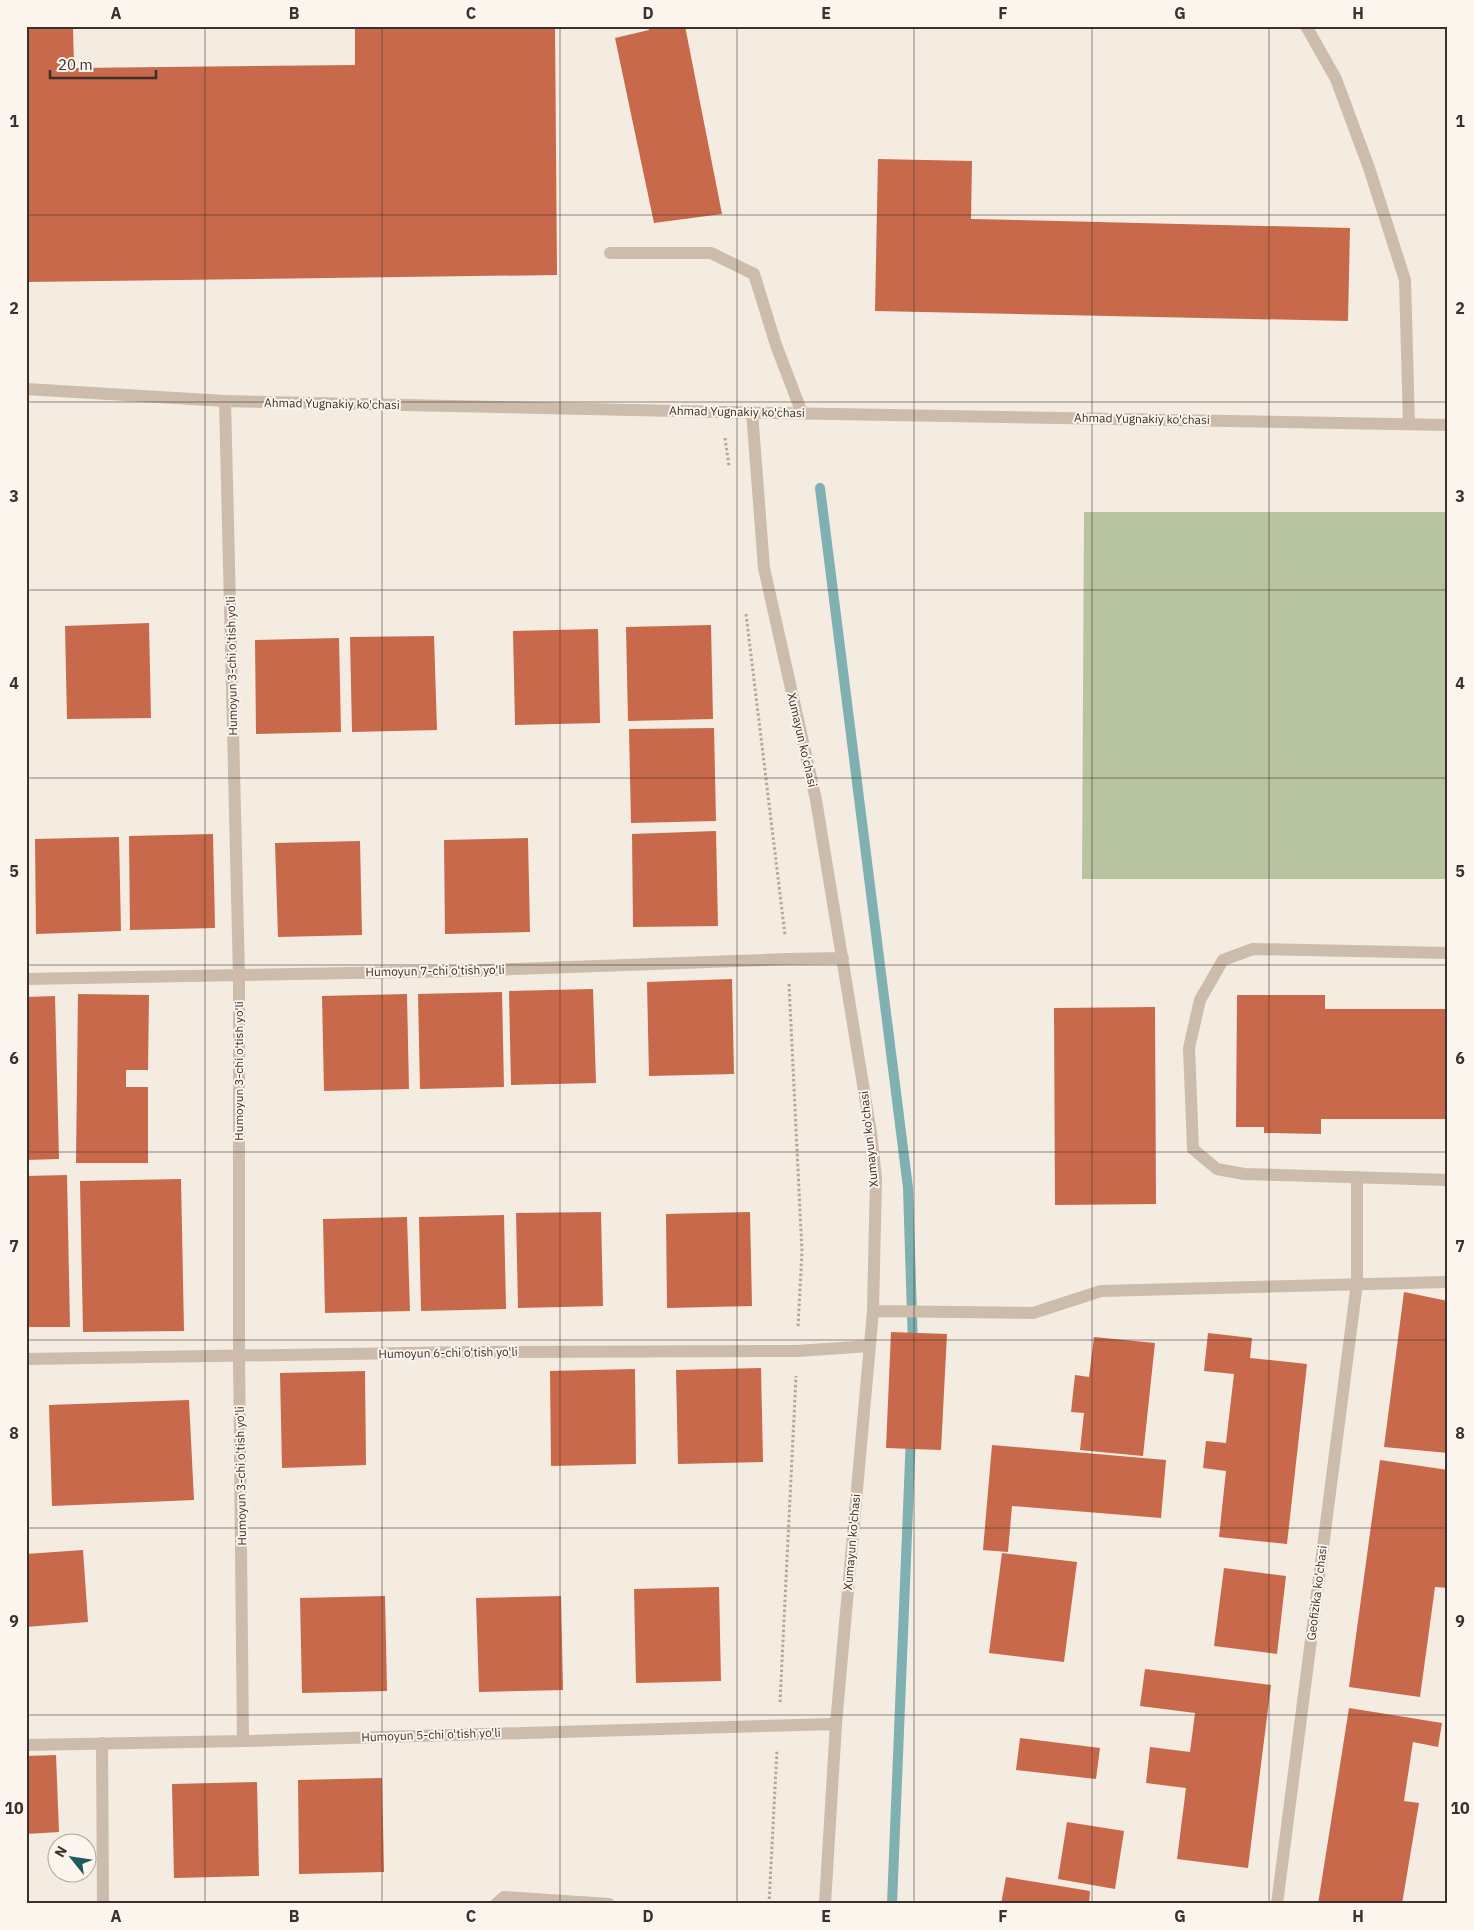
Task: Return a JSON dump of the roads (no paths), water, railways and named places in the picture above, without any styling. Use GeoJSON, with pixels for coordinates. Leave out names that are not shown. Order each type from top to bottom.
{"type":"FeatureCollection","features":[{"type":"Feature","properties":{"kind":"street"},"geometry":{"type":"LineString","coordinates":[[1306,26],[1336,79],[1369,168],[1405,280],[1409,424]]}},
{"type":"Feature","properties":{"kind":"street"},"geometry":{"type":"LineString","coordinates":[[610,253],[711,253],[754,274],[776,345],[802,413]]}},
{"type":"Feature","properties":{"kind":"street","name":"Ahmad Yugnakiy ko'chasi"},"geometry":{"type":"LineString","coordinates":[[26,389],[225,401],[722,412],[1448,424]]}},
{"type":"Feature","properties":{"kind":"street","name":"Humoyun 3-chi o'tish yo'li"},"geometry":{"type":"LineString","coordinates":[[225,401],[239,976],[239,1356],[243,1741]]}},
{"type":"Feature","properties":{"kind":"street","name":"Xumayun ko'chasi"},"geometry":{"type":"LineString","coordinates":[[752,412],[764,568],[816,800],[871,1133],[876,1178],[870,1346],[836,1724],[825,1904]]}},
{"type":"Feature","properties":{"kind":"street"},"geometry":{"type":"LineString","coordinates":[[1448,953],[1253,949],[1223,960],[1200,1000],[1189,1048],[1192,1149],[1217,1169],[1244,1174],[1448,1180]]}},
{"type":"Feature","properties":{"kind":"street","name":"Humoyun 7-chi o'tish yo'li"},"geometry":{"type":"LineString","coordinates":[[26,979],[462,971],[843,958]]}},
{"type":"Feature","properties":{"kind":"street","name":"Geofizika ko'chasi"},"geometry":{"type":"LineString","coordinates":[[1277,1904],[1357,1283],[1357,1177]]}},
{"type":"Feature","properties":{"kind":"street"},"geometry":{"type":"LineString","coordinates":[[872,1310],[1032,1313],[1101,1291],[1448,1282]]}},
{"type":"Feature","properties":{"kind":"street","name":"Humoyun 6-chi o'tish yo'li"},"geometry":{"type":"LineString","coordinates":[[26,1359],[478,1352],[797,1351],[870,1346]]}},
{"type":"Feature","properties":{"kind":"street","name":"Humoyun 5-chi o'tish yo'li"},"geometry":{"type":"LineString","coordinates":[[26,1745],[243,1741],[836,1724]]}},
{"type":"Feature","properties":{"kind":"street"},"geometry":{"type":"LineString","coordinates":[[102,1743],[103,1904]]}},
{"type":"Feature","properties":{"kind":"street"},"geometry":{"type":"LineString","coordinates":[[496,1904],[504,1897],[609,1904]]}},
{"type":"Feature","properties":{"kind":"waterway"},"geometry":{"type":"LineString","coordinates":[[820,488],[908,1188],[913,1346]]}},
{"type":"Feature","properties":{"kind":"waterway"},"geometry":{"type":"LineString","coordinates":[[892,1904],[911,1435]]}}]}
